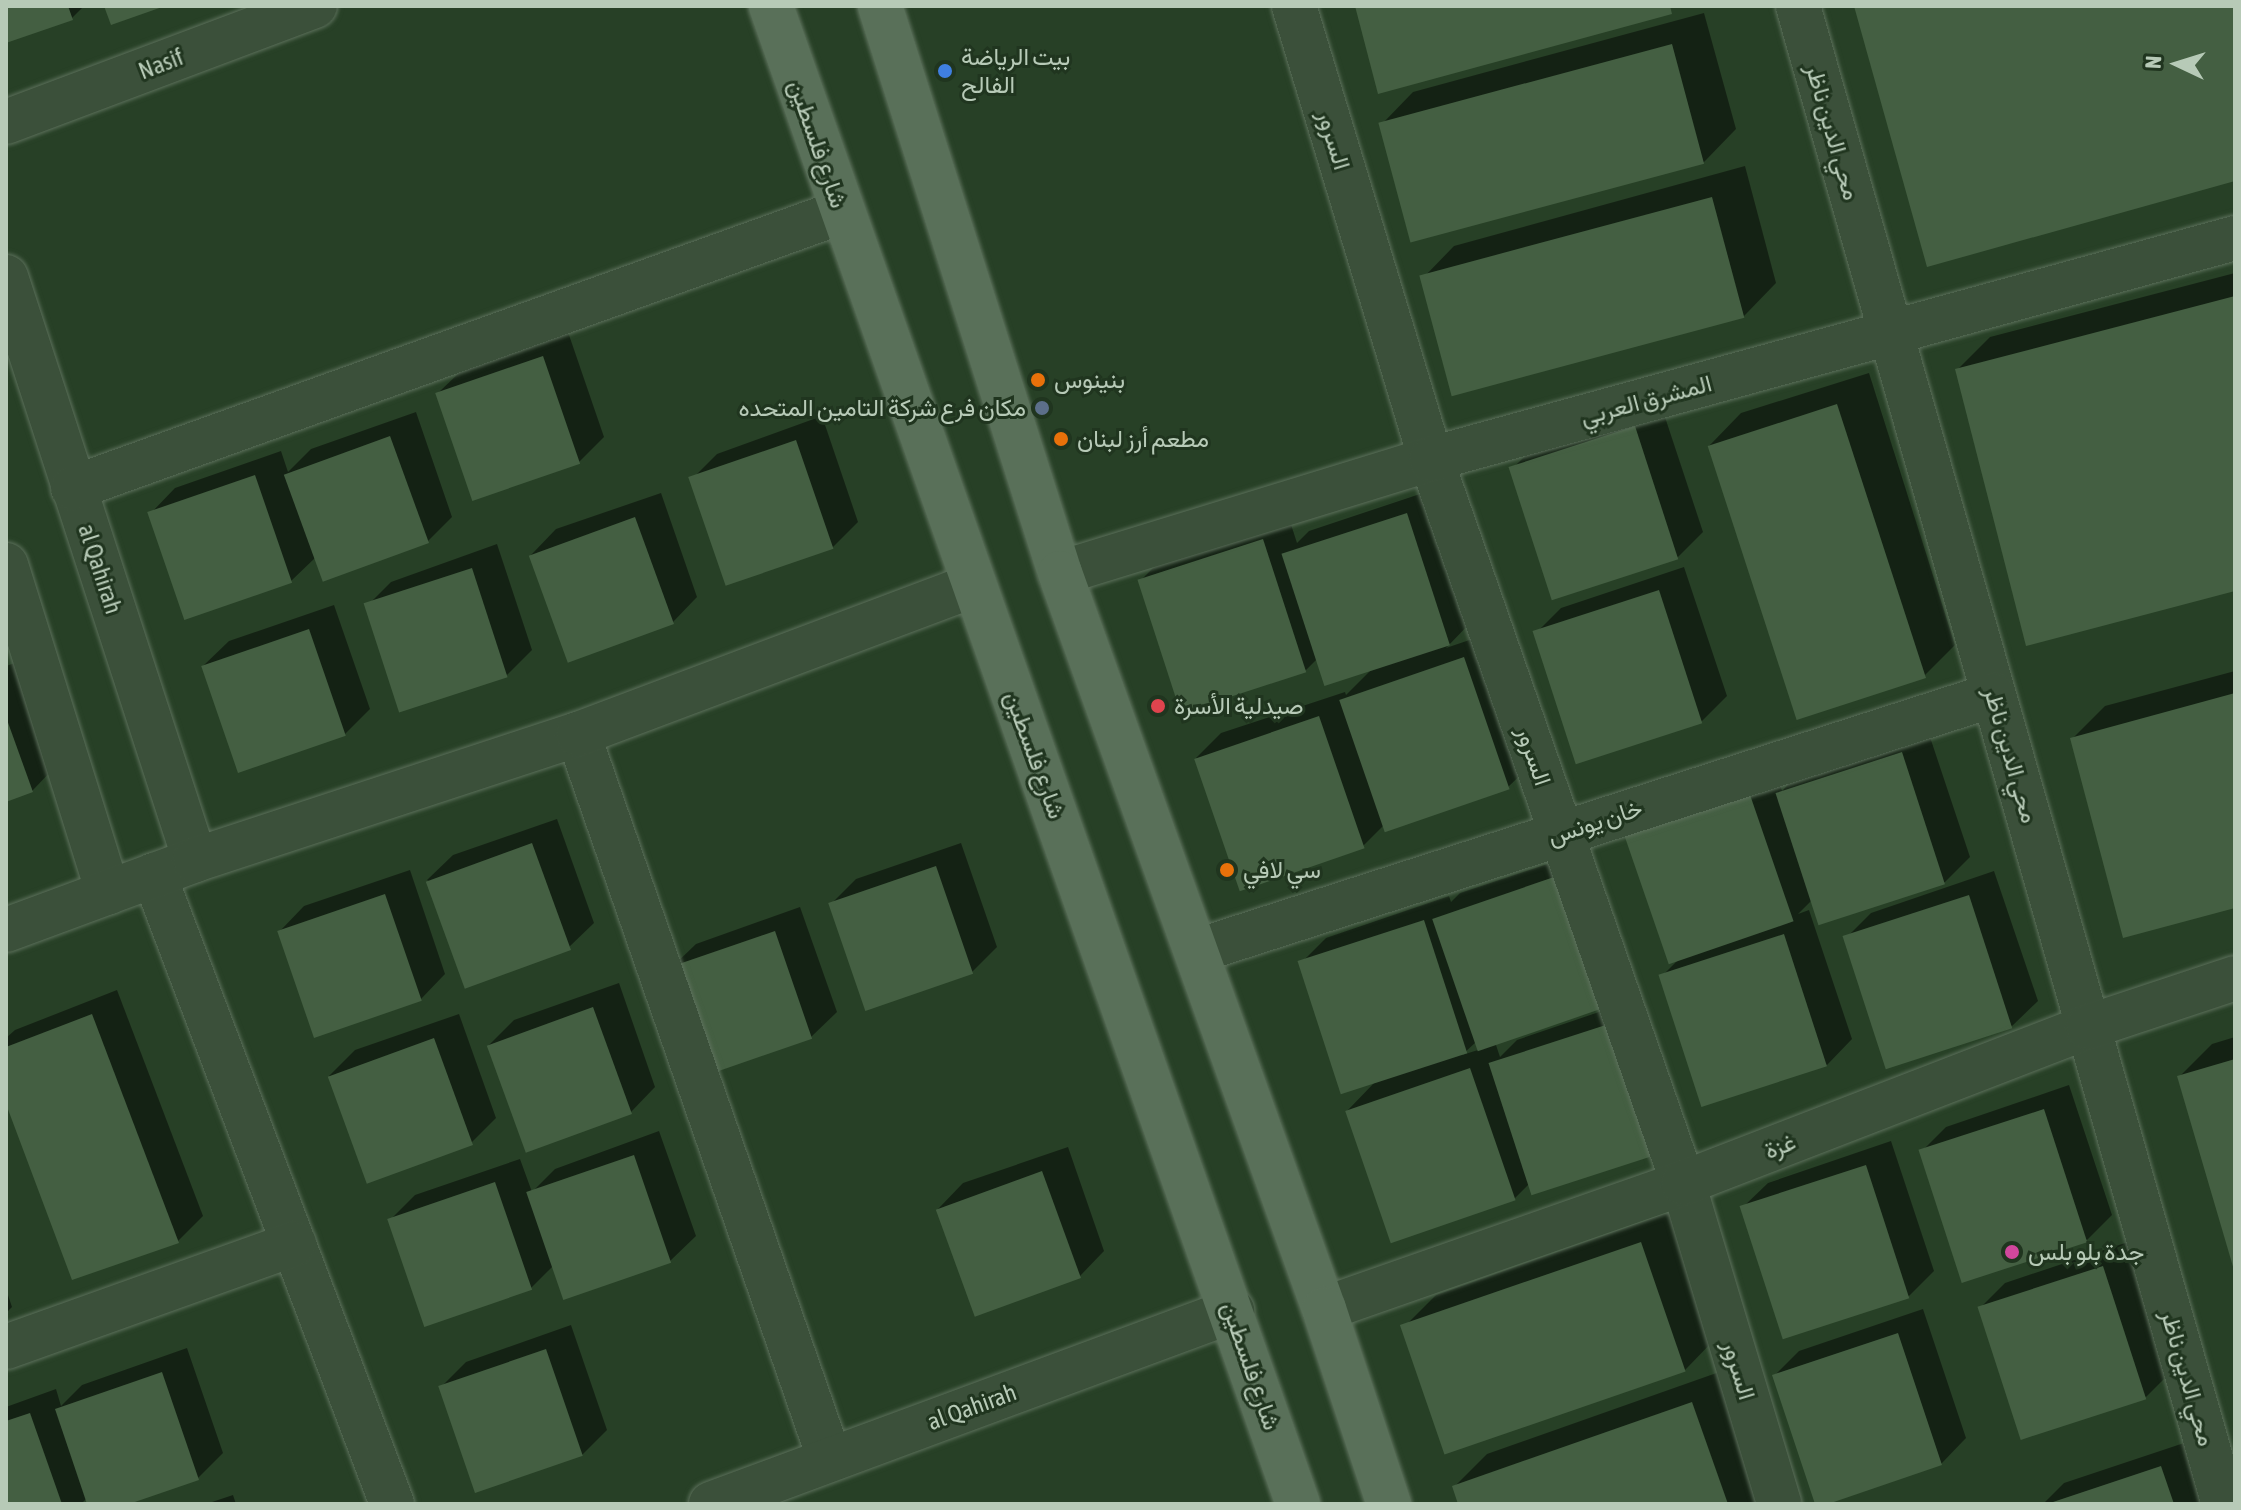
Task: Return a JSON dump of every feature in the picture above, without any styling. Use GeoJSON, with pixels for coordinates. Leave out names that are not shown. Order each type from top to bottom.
{"type":"FeatureCollection","features":[{"type":"Feature","properties":{"kind":"main road","name":"شارع فلسطين"},"geometry":{"type":"LineString","coordinates":[[771,6],[1298,1504]]}},
{"type":"Feature","properties":{"kind":"main road"},"geometry":{"type":"LineString","coordinates":[[880,6],[1060,573],[1324,1309],[1389,1504]]}},
{"type":"Feature","properties":{"kind":"street","name":"السرور"},"geometry":{"type":"LineString","coordinates":[[1294,6],[1431,459],[1683,1183],[1779,1504]]}},
{"type":"Feature","properties":{"kind":"street","name":"محي الدين ناظر"},"geometry":{"type":"LineString","coordinates":[[1798,6],[2224,1504]]}},
{"type":"Feature","properties":{"kind":"street","name":"Nasif"},"geometry":{"type":"LineString","coordinates":[[6,122],[309,7]]}},
{"type":"Feature","properties":{"kind":"street"},"geometry":{"type":"LineString","coordinates":[[73,488],[841,212]]}},
{"type":"Feature","properties":{"kind":"street","name":"المشرق العربي"},"geometry":{"type":"LineString","coordinates":[[1060,573],[1431,459],[2235,238]]}},
{"type":"Feature","properties":{"kind":"street","name":"al Qahirah"},"geometry":{"type":"LineString","coordinates":[[6,277],[195,860]]}},
{"type":"Feature","properties":{"kind":"street"},"geometry":{"type":"LineString","coordinates":[[6,565],[108,892]]}},
{"type":"Feature","properties":{"kind":"street"},"geometry":{"type":"LineString","coordinates":[[6,930],[195,860],[578,734],[974,585]]}},
{"type":"Feature","properties":{"kind":"street","name":"خان يونس"},"geometry":{"type":"LineString","coordinates":[[1197,951],[1993,695]]}},
{"type":"Feature","properties":{"kind":"street"},"geometry":{"type":"LineString","coordinates":[[578,734],[830,1460]]}},
{"type":"Feature","properties":{"kind":"street"},"geometry":{"type":"LineString","coordinates":[[154,875],[392,1504]]}},
{"type":"Feature","properties":{"kind":"street","name":"غزة"},"geometry":{"type":"LineString","coordinates":[[1324,1309],[1683,1183],[2088,1027],[2235,978]]}},
{"type":"Feature","properties":{"kind":"street"},"geometry":{"type":"LineString","coordinates":[[6,1347],[294,1244]]}},
{"type":"Feature","properties":{"kind":"street","name":"al Qahirah"},"geometry":{"type":"LineString","coordinates":[[711,1504],[1232,1311]]}},
{"type":"Feature","properties":{"kind":"building"},"geometry":{"type":"Polygon","coordinates":[[[6,6],[68,6],[73,20],[6,43],[6,6]]]}},
{"type":"Feature","properties":{"kind":"building"},"geometry":{"type":"Polygon","coordinates":[[[104,6],[165,6],[111,25],[104,6]]]}},
{"type":"Feature","properties":{"kind":"building"},"geometry":{"type":"Polygon","coordinates":[[[1355,6],[1670,6],[1672,14],[1378,94],[1355,6]]]}},
{"type":"Feature","properties":{"kind":"building"},"geometry":{"type":"Polygon","coordinates":[[[1854,6],[2235,6],[2235,181],[1927,267],[1854,6]]]}},
{"type":"Feature","properties":{"kind":"building"},"geometry":{"type":"Polygon","coordinates":[[[1672,44],[1704,164],[1410,242],[1378,123],[1672,44]]]}},
{"type":"Feature","properties":{"kind":"building"},"geometry":{"type":"Polygon","coordinates":[[[1712,197],[1744,318],[1452,396],[1419,275],[1712,197]]]}},
{"type":"Feature","properties":{"kind":"building"},"geometry":{"type":"Polygon","coordinates":[[[2235,296],[2235,591],[2026,646],[1955,369],[2235,296]]]}},
{"type":"Feature","properties":{"kind":"building"},"geometry":{"type":"Polygon","coordinates":[[[543,356],[580,464],[472,501],[435,393],[543,356]]]}},
{"type":"Feature","properties":{"kind":"building"},"geometry":{"type":"Polygon","coordinates":[[[1837,404],[1926,678],[1797,720],[1708,446],[1837,404]]]}},
{"type":"Feature","properties":{"kind":"building"},"geometry":{"type":"Polygon","coordinates":[[[1635,426],[1678,559],[1552,600],[1509,467],[1635,426]]]}},
{"type":"Feature","properties":{"kind":"building"},"geometry":{"type":"Polygon","coordinates":[[[390,436],[429,543],[323,582],[284,475],[390,436]]]}},
{"type":"Feature","properties":{"kind":"building"},"geometry":{"type":"Polygon","coordinates":[[[796,440],[833,549],[726,586],[688,477],[796,440]]]}},
{"type":"Feature","properties":{"kind":"building"},"geometry":{"type":"Polygon","coordinates":[[[255,475],[292,583],[184,620],[147,512],[255,475]]]}},
{"type":"Feature","properties":{"kind":"building"},"geometry":{"type":"Polygon","coordinates":[[[1407,513],[1450,645],[1324,686],[1281,554],[1407,513]]]}},
{"type":"Feature","properties":{"kind":"building"},"geometry":{"type":"Polygon","coordinates":[[[635,517],[674,624],[568,663],[529,556],[635,517]]]}},
{"type":"Feature","properties":{"kind":"building"},"geometry":{"type":"Polygon","coordinates":[[[1263,539],[1306,672],[1181,713],[1137,580],[1263,539]]]}},
{"type":"Feature","properties":{"kind":"building"},"geometry":{"type":"Polygon","coordinates":[[[472,568],[508,677],[399,713],[364,603],[472,568]]]}},
{"type":"Feature","properties":{"kind":"building"},"geometry":{"type":"Polygon","coordinates":[[[1659,590],[1702,723],[1576,764],[1533,631],[1659,590]]]}},
{"type":"Feature","properties":{"kind":"building"},"geometry":{"type":"Polygon","coordinates":[[[309,629],[346,736],[238,773],[201,666],[309,629]]]}},
{"type":"Feature","properties":{"kind":"building"},"geometry":{"type":"Polygon","coordinates":[[[1464,657],[1510,789],[1385,832],[1339,700],[1464,657]]]}},
{"type":"Feature","properties":{"kind":"building"},"geometry":{"type":"Polygon","coordinates":[[[2235,693],[2235,908],[2123,938],[2070,738],[2235,693]]]}},
{"type":"Feature","properties":{"kind":"building"},"geometry":{"type":"Polygon","coordinates":[[[1319,716],[1365,848],[1240,891],[1194,759],[1319,716]]]}},
{"type":"Feature","properties":{"kind":"building"},"geometry":{"type":"Polygon","coordinates":[[[6,717],[33,792],[6,802],[6,717]]]}},
{"type":"Feature","properties":{"kind":"building"},"geometry":{"type":"Polygon","coordinates":[[[1902,752],[1945,884],[1818,925],[1776,793],[1902,752]]]}},
{"type":"Feature","properties":{"kind":"building"},"geometry":{"type":"Polygon","coordinates":[[[1748,789],[1794,921],[1669,964],[1623,832],[1748,789]]]}},
{"type":"Feature","properties":{"kind":"building"},"geometry":{"type":"Polygon","coordinates":[[[532,843],[571,950],[465,989],[426,882],[532,843]]]}},
{"type":"Feature","properties":{"kind":"building"},"geometry":{"type":"Polygon","coordinates":[[[936,866],[973,974],[865,1011],[828,903],[936,866]]]}},
{"type":"Feature","properties":{"kind":"building"},"geometry":{"type":"Polygon","coordinates":[[[1557,876],[1603,1008],[1478,1051],[1432,919],[1557,876]]]}},
{"type":"Feature","properties":{"kind":"building"},"geometry":{"type":"Polygon","coordinates":[[[385,894],[422,1001],[314,1038],[277,931],[385,894]]]}},
{"type":"Feature","properties":{"kind":"building"},"geometry":{"type":"Polygon","coordinates":[[[1969,895],[2012,1028],[1886,1069],[1843,936],[1969,895]]]}},
{"type":"Feature","properties":{"kind":"building"},"geometry":{"type":"Polygon","coordinates":[[[1424,920],[1467,1053],[1341,1094],[1298,961],[1424,920]]]}},
{"type":"Feature","properties":{"kind":"building"},"geometry":{"type":"Polygon","coordinates":[[[775,931],[812,1039],[704,1076],[667,968],[775,931]]]}},
{"type":"Feature","properties":{"kind":"building"},"geometry":{"type":"Polygon","coordinates":[[[1784,934],[1827,1066],[1701,1107],[1658,975],[1784,934]]]}},
{"type":"Feature","properties":{"kind":"building"},"geometry":{"type":"Polygon","coordinates":[[[593,1007],[632,1114],[526,1153],[487,1046],[593,1007]]]}},
{"type":"Feature","properties":{"kind":"building"},"geometry":{"type":"Polygon","coordinates":[[[92,1014],[179,1243],[72,1280],[6,1104],[6,1047],[92,1014]]]}},
{"type":"Feature","properties":{"kind":"building"},"geometry":{"type":"Polygon","coordinates":[[[1615,1022],[1658,1154],[1531,1195],[1489,1063],[1615,1022]]]}},
{"type":"Feature","properties":{"kind":"building"},"geometry":{"type":"Polygon","coordinates":[[[434,1038],[473,1145],[367,1184],[328,1077],[434,1038]]]}},
{"type":"Feature","properties":{"kind":"building"},"geometry":{"type":"Polygon","coordinates":[[[2235,1059],[2235,1270],[2234,1270],[2177,1076],[2235,1059]]]}},
{"type":"Feature","properties":{"kind":"building"},"geometry":{"type":"Polygon","coordinates":[[[1470,1068],[1516,1200],[1391,1243],[1345,1111],[1470,1068]]]}},
{"type":"Feature","properties":{"kind":"building"},"geometry":{"type":"Polygon","coordinates":[[[2044,1109],[2087,1242],[1962,1283],[1918,1150],[2044,1109]]]}},
{"type":"Feature","properties":{"kind":"building"},"geometry":{"type":"Polygon","coordinates":[[[634,1155],[671,1263],[563,1300],[526,1192],[634,1155]]]}},
{"type":"Feature","properties":{"kind":"building"},"geometry":{"type":"Polygon","coordinates":[[[1866,1165],[1909,1298],[1783,1339],[1740,1206],[1866,1165]]]}},
{"type":"Feature","properties":{"kind":"building"},"geometry":{"type":"Polygon","coordinates":[[[1042,1171],[1081,1278],[975,1317],[936,1210],[1042,1171]]]}},
{"type":"Feature","properties":{"kind":"building"},"geometry":{"type":"Polygon","coordinates":[[[495,1182],[532,1290],[424,1327],[387,1219],[495,1182]]]}},
{"type":"Feature","properties":{"kind":"building"},"geometry":{"type":"Polygon","coordinates":[[[1641,1242],[1686,1372],[1444,1455],[1400,1325],[1641,1242]]]}},
{"type":"Feature","properties":{"kind":"building"},"geometry":{"type":"Polygon","coordinates":[[[2103,1266],[2146,1399],[2021,1440],[1977,1307],[2103,1266]]]}},
{"type":"Feature","properties":{"kind":"building"},"geometry":{"type":"Polygon","coordinates":[[[1898,1333],[1942,1465],[1828,1504],[1815,1504],[1772,1375],[1898,1333]]]}},
{"type":"Feature","properties":{"kind":"building"},"geometry":{"type":"Polygon","coordinates":[[[546,1349],[583,1456],[475,1493],[438,1386],[546,1349]]]}},
{"type":"Feature","properties":{"kind":"building"},"geometry":{"type":"Polygon","coordinates":[[[162,1372],[199,1480],[129,1504],[87,1504],[55,1409],[162,1372]]]}},
{"type":"Feature","properties":{"kind":"building"},"geometry":{"type":"Polygon","coordinates":[[[1692,1402],[1728,1504],[1458,1504],[1452,1486],[1692,1402]]]}},
{"type":"Feature","properties":{"kind":"building"},"geometry":{"type":"Polygon","coordinates":[[[30,1413],[62,1504],[6,1504],[6,1421],[30,1413]]]}},
{"type":"Feature","properties":{"kind":"building"},"geometry":{"type":"Polygon","coordinates":[[[2161,1466],[2174,1504],[2050,1504],[2050,1503],[2161,1466]]]}},
{"type":"Feature","properties":{"kind":"place","name":"بيت الرياضة الفالح"},"geometry":{"type":"Point","coordinates":[945,71]}},
{"type":"Feature","properties":{"kind":"place","name":"بنينوس"},"geometry":{"type":"Point","coordinates":[1038,380]}},
{"type":"Feature","properties":{"kind":"place","name":"مكان فرع شركة التامين المتحده"},"geometry":{"type":"Point","coordinates":[1042,408]}},
{"type":"Feature","properties":{"kind":"place","name":"مطعم أرز لبنان"},"geometry":{"type":"Point","coordinates":[1061,439]}},
{"type":"Feature","properties":{"kind":"place","name":"صيدلية الأسرة"},"geometry":{"type":"Point","coordinates":[1158,706]}},
{"type":"Feature","properties":{"kind":"place","name":"سي لافي"},"geometry":{"type":"Point","coordinates":[1227,870]}},
{"type":"Feature","properties":{"kind":"place","name":"جدة بلو بلس"},"geometry":{"type":"Point","coordinates":[2012,1252]}}]}
